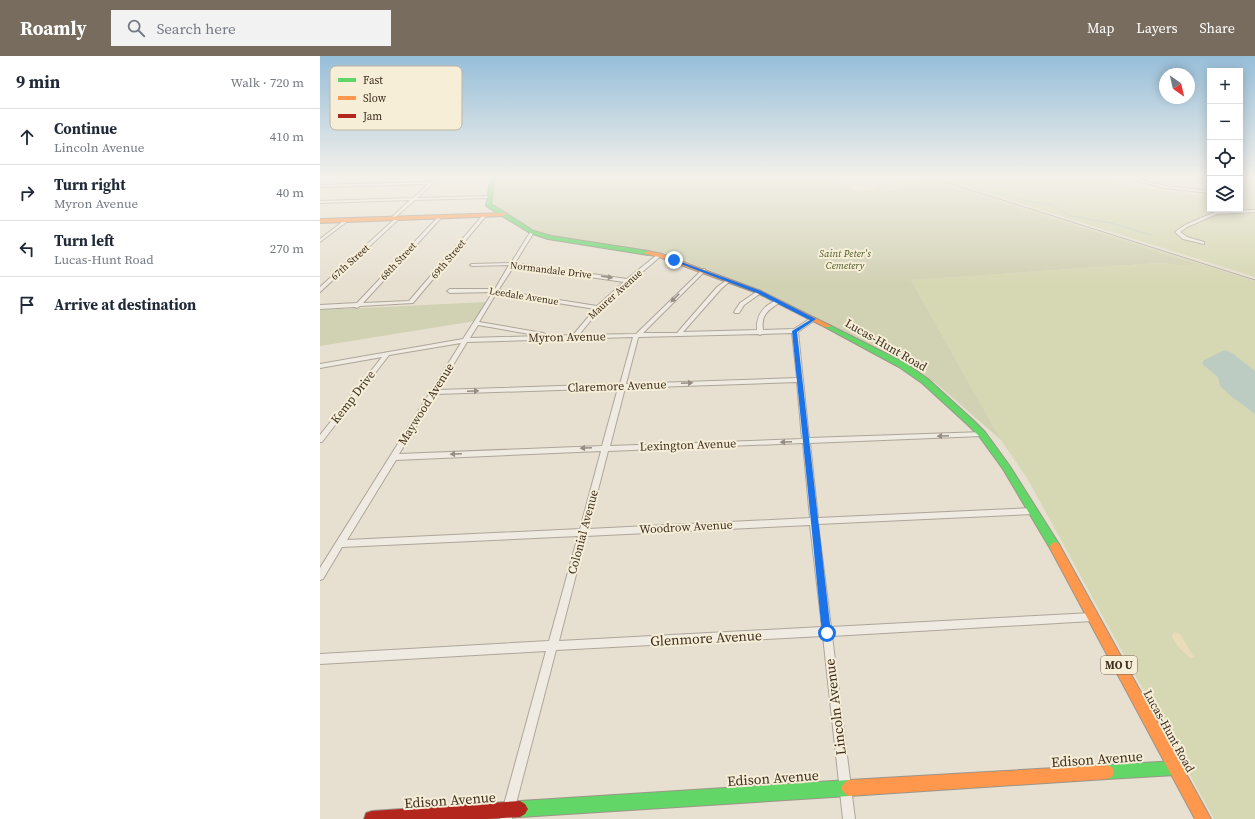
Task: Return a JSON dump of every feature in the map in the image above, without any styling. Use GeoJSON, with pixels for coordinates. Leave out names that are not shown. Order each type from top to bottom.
{"type":"FeatureCollection","features":[{"type":"Feature","properties":{"kind":"main road"},"geometry":{"type":"LineString","coordinates":[[320,221],[484,216],[503,214]]}},
{"type":"Feature","properties":{"kind":"main road","name":"Lucas-Hunt Road"},"geometry":{"type":"LineString","coordinates":[[503,214],[532,232],[557,240],[660,255],[759,292],[865,344],[902,365],[925,381],[982,434],[1006,467],[1062,560],[1203,819]]}},
{"type":"Feature","properties":{"kind":"main road","name":"Edison Avenue"},"geometry":{"type":"LineString","coordinates":[[372,819],[1176,768]]}},
{"type":"Feature","properties":{"kind":"street","name":"67th Street"},"geometry":{"type":"LineString","coordinates":[[320,290],[400,213]]}},
{"type":"Feature","properties":{"kind":"street"},"geometry":{"type":"LineString","coordinates":[[1202,243],[1185,238],[1177,232],[1186,226],[1216,213],[1224,213]]}},
{"type":"Feature","properties":{"kind":"street","name":"69th Street"},"geometry":{"type":"LineString","coordinates":[[357,306],[412,302],[484,216]]}},
{"type":"Feature","properties":{"kind":"street","name":"68th Street"},"geometry":{"type":"LineString","coordinates":[[357,306],[440,217]]}},
{"type":"Feature","properties":{"kind":"street"},"geometry":{"type":"LineString","coordinates":[[320,242],[347,220]]}},
{"type":"Feature","properties":{"kind":"street","name":"Maywood Avenue"},"geometry":{"type":"LineString","coordinates":[[320,576],[532,232]]}},
{"type":"Feature","properties":{"kind":"street","name":"Maurer Avenue"},"geometry":{"type":"LineString","coordinates":[[575,337],[584,323],[598,308],[660,255]]}},
{"type":"Feature","properties":{"kind":"street","name":"Normandale Drive"},"geometry":{"type":"LineString","coordinates":[[472,265],[512,264],[629,281]]}},
{"type":"Feature","properties":{"kind":"street","name":"Colonial Avenue"},"geometry":{"type":"LineString","coordinates":[[506,819],[635,338],[703,270]]}},
{"type":"Feature","properties":{"kind":"street"},"geometry":{"type":"LineString","coordinates":[[679,334],[719,288],[728,280]]}},
{"type":"Feature","properties":{"kind":"street","name":"Leedale Avenue"},"geometry":{"type":"LineString","coordinates":[[450,291],[497,290],[501,292],[598,308]]}},
{"type":"Feature","properties":{"kind":"street"},"geometry":{"type":"LineString","coordinates":[[737,312],[742,304],[759,292]]}},
{"type":"Feature","properties":{"kind":"street"},"geometry":{"type":"LineString","coordinates":[[760,333],[759,321],[761,315],[777,302]]}},
{"type":"Feature","properties":{"kind":"street"},"geometry":{"type":"LineString","coordinates":[[320,307],[357,306]]}},
{"type":"Feature","properties":{"kind":"street"},"geometry":{"type":"LineString","coordinates":[[795,331],[813,319]]}},
{"type":"Feature","properties":{"kind":"street"},"geometry":{"type":"LineString","coordinates":[[476,323],[558,338]]}},
{"type":"Feature","properties":{"kind":"street","name":"Myron Avenue"},"geometry":{"type":"LineString","coordinates":[[320,366],[466,340],[795,331]]}},
{"type":"Feature","properties":{"kind":"street","name":"Lincoln Avenue"},"geometry":{"type":"LineString","coordinates":[[795,331],[814,521],[849,819]]}},
{"type":"Feature","properties":{"kind":"street","name":"Kemp Drive"},"geometry":{"type":"LineString","coordinates":[[320,440],[387,354]]}},
{"type":"Feature","properties":{"kind":"street","name":"Claremore Avenue"},"geometry":{"type":"LineString","coordinates":[[434,392],[800,380]]}},
{"type":"Feature","properties":{"kind":"street","name":"Lexington Avenue"},"geometry":{"type":"LineString","coordinates":[[393,457],[606,447],[807,442],[982,434]]}},
{"type":"Feature","properties":{"kind":"street","name":"Woodrow Avenue"},"geometry":{"type":"LineString","coordinates":[[340,544],[1033,511]]}},
{"type":"Feature","properties":{"kind":"street","name":"Glenmore Avenue"},"geometry":{"type":"LineString","coordinates":[[320,659],[553,645],[827,633],[1092,617]]}},
{"type":"Feature","properties":{"kind":"green space","name":"Saint Peter's Cemetery"},"geometry":{"type":"Polygon","coordinates":[[[506,213],[1032,213],[1195,264],[1182,265],[1159,263],[911,280],[1001,440],[938,385],[899,359],[763,291],[667,254],[557,237],[539,232],[506,213]]]}},
{"type":"Feature","properties":{"kind":"green space"},"geometry":{"type":"Polygon","coordinates":[[[1020,213],[1039,213],[1255,281],[1255,819],[1214,819],[1027,478],[1001,440],[911,280],[1159,263],[1172,264],[1020,213]]]}},
{"type":"Feature","properties":{"kind":"green space"},"geometry":{"type":"Polygon","coordinates":[[[1050,213],[1255,213],[1255,277],[1050,213]]]}},
{"type":"Feature","properties":{"kind":"green space"},"geometry":{"type":"Polygon","coordinates":[[[487,302],[475,321],[320,346],[320,310],[487,302]]]}},
{"type":"Feature","properties":{"kind":"sand"},"geometry":{"type":"Polygon","coordinates":[[[1174,632],[1180,634],[1194,657],[1190,658],[1180,649],[1172,637],[1174,632]]]}},
{"type":"Feature","properties":{"kind":"shaded area"},"geometry":{"type":"Polygon","coordinates":[[[1225,350],[1232,353],[1255,371],[1255,414],[1220,386],[1218,377],[1202,364],[1204,360],[1225,350]]]}},
{"type":"Feature","properties":{"kind":"waterway"},"geometry":{"type":"LineString","coordinates":[[1065,213],[1071,216],[1111,223],[1151,235]]}},
{"type":"Feature","properties":{"kind":"tram line"},"geometry":{"type":"LineString","coordinates":[[1042,213],[1255,280]]}},
{"type":"Feature","properties":{"kind":"traffic: fast"},"geometry":{"type":"LineString","coordinates":[[500,213],[532,232],[550,238],[648,253]]}},
{"type":"Feature","properties":{"kind":"traffic: fast"},"geometry":{"type":"LineString","coordinates":[[827,326],[902,365],[925,381],[971,423],[982,434],[1006,467],[1055,547]]}},
{"type":"Feature","properties":{"kind":"traffic: fast"},"geometry":{"type":"LineString","coordinates":[[1107,772],[1176,768]]}},
{"type":"Feature","properties":{"kind":"traffic: fast"},"geometry":{"type":"LineString","coordinates":[[520,809],[849,788]]}},
{"type":"Feature","properties":{"kind":"traffic: slow"},"geometry":{"type":"LineString","coordinates":[[320,221],[503,214]]}},
{"type":"Feature","properties":{"kind":"traffic: slow"},"geometry":{"type":"LineString","coordinates":[[648,253],[660,255],[759,292],[827,326]]}},
{"type":"Feature","properties":{"kind":"traffic: slow"},"geometry":{"type":"LineString","coordinates":[[1055,547],[1203,819]]}},
{"type":"Feature","properties":{"kind":"traffic: slow"},"geometry":{"type":"LineString","coordinates":[[849,788],[1107,772]]}},
{"type":"Feature","properties":{"kind":"traffic: jam"},"geometry":{"type":"LineString","coordinates":[[372,819],[520,809]]}},
{"type":"Feature","properties":{"kind":"route"},"geometry":{"type":"LineString","coordinates":[[674,260],[759,292],[813,319],[795,331],[827,633]]}}]}
